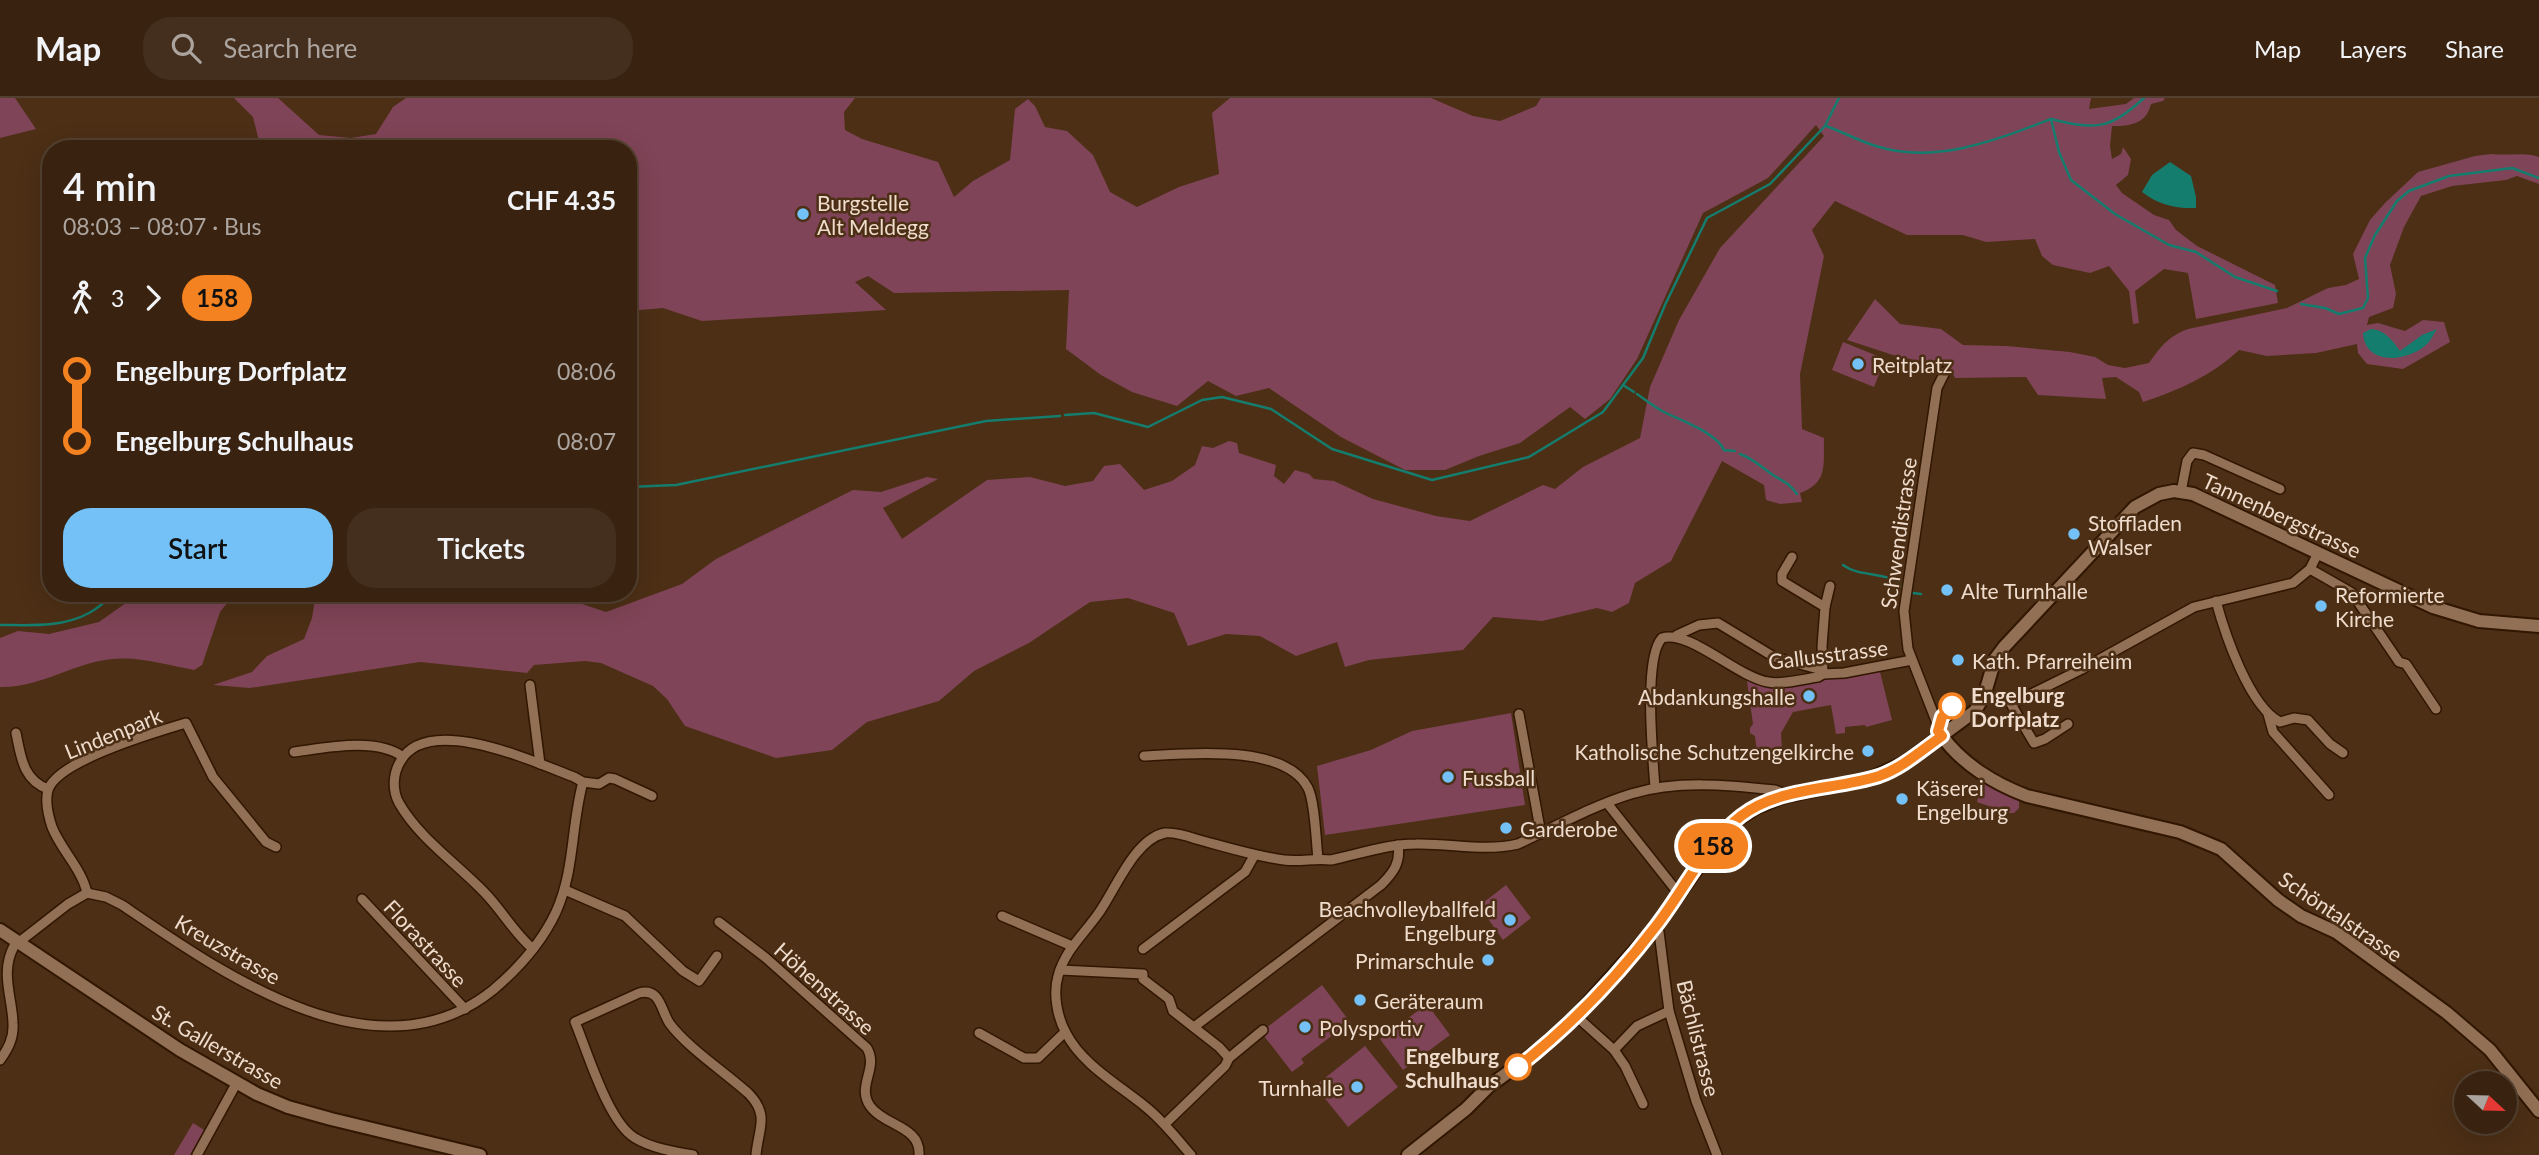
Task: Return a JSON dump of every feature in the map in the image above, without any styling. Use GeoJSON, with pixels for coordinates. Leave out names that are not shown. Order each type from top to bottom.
{"type":"FeatureCollection","features":[{"type":"Feature","properties":{"kind":"street","name":"Schwendistrasse"},"geometry":{"type":"LineString","coordinates":[[1942,736],[1912,660],[1905,632],[1904,611],[1937,388],[1945,372]]}},
{"type":"Feature","properties":{"kind":"street"},"geometry":{"type":"LineString","coordinates":[[2181,492],[2187,461],[2193,453],[2204,455],[2280,489]]}},
{"type":"Feature","properties":{"kind":"street","name":"Tannenbergstrasse"},"geometry":{"type":"LineString","coordinates":[[1942,736],[1975,711],[1984,696],[1993,663],[2001,651],[2109,533],[2135,507],[2148,498],[2167,492],[2181,492],[2209,500],[2459,617],[2501,625],[2539,626]]}},
{"type":"Feature","properties":{"kind":"street"},"geometry":{"type":"LineString","coordinates":[[2068,724],[2045,740],[2034,743],[2011,704],[2082,669],[2194,607],[2293,583],[2310,569],[2318,553]]}},
{"type":"Feature","properties":{"kind":"street"},"geometry":{"type":"LineString","coordinates":[[1792,557],[1782,574],[1782,582],[1825,607]]}},
{"type":"Feature","properties":{"kind":"street"},"geometry":{"type":"LineString","coordinates":[[2310,569],[2352,593],[2399,662],[2406,664],[2436,709]]}},
{"type":"Feature","properties":{"kind":"street"},"geometry":{"type":"LineString","coordinates":[[1823,674],[1825,607],[1830,586]]}},
{"type":"Feature","properties":{"kind":"street"},"geometry":{"type":"LineString","coordinates":[[2216,601],[2234,656],[2246,680],[2269,714],[2280,722],[2294,718],[2308,720],[2330,744],[2343,753]]}},
{"type":"Feature","properties":{"kind":"street"},"geometry":{"type":"LineString","coordinates":[[1655,788],[1652,727],[1654,654],[1655,647],[1662,638],[1677,635],[1699,625],[1718,623],[1774,657],[1818,669],[1823,674]]}},
{"type":"Feature","properties":{"kind":"street","name":"Gallusstrasse"},"geometry":{"type":"LineString","coordinates":[[1677,635],[1765,682],[1818,677],[1912,660]]}},
{"type":"Feature","properties":{"kind":"street"},"geometry":{"type":"LineString","coordinates":[[530,685],[540,764]]}},
{"type":"Feature","properties":{"kind":"street"},"geometry":{"type":"LineString","coordinates":[[1519,714],[1541,834]]}},
{"type":"Feature","properties":{"kind":"street"},"geometry":{"type":"LineString","coordinates":[[2269,714],[2273,732],[2329,795]]}},
{"type":"Feature","properties":{"kind":"street","name":"Lindenpark"},"geometry":{"type":"LineString","coordinates":[[48,789],[56,777],[71,767],[134,739],[186,723],[213,776],[266,842],[276,847]]}},
{"type":"Feature","properties":{"kind":"street"},"geometry":{"type":"LineString","coordinates":[[0,1060],[9,1046],[13,1026],[5,984],[6,965],[11,951],[68,904],[87,893],[85,883],[55,835],[47,806],[48,789],[38,786],[29,777],[21,758],[16,733]]}},
{"type":"Feature","properties":{"kind":"street"},"geometry":{"type":"LineString","coordinates":[[1408,1155],[1466,1109],[1488,1087],[1544,1046],[1576,1016],[1655,929],[1710,850],[1734,822],[1755,808],[1782,797],[1882,775],[1906,762],[1942,736]]}},
{"type":"Feature","properties":{"kind":"street","name":"Schöntalstrasse"},"geometry":{"type":"LineString","coordinates":[[1942,736],[1950,747],[1975,768],[2006,788],[2027,796],[2180,832],[2221,849],[2278,900],[2301,916],[2336,932],[2447,1013],[2490,1050],[2539,1111]]}},
{"type":"Feature","properties":{"kind":"street"},"geometry":{"type":"LineString","coordinates":[[533,949],[488,896],[424,835],[404,810],[396,796],[394,780],[403,757],[415,745],[441,740],[491,748],[583,782],[599,784],[609,778],[615,779],[652,796]]}},
{"type":"Feature","properties":{"kind":"street"},"geometry":{"type":"LineString","coordinates":[[294,752],[363,746],[387,750],[403,757]]}},
{"type":"Feature","properties":{"kind":"street"},"geometry":{"type":"LineString","coordinates":[[1144,757],[1220,752],[1252,757],[1292,770],[1310,791],[1318,859]]}},
{"type":"Feature","properties":{"kind":"street","name":"Kreuzstrasse"},"geometry":{"type":"LineString","coordinates":[[87,893],[106,897],[122,905],[237,980],[325,1016],[372,1025],[412,1025],[441,1019],[465,1009],[502,982],[533,949],[552,920],[565,890],[573,849],[577,805],[583,782]]}},
{"type":"Feature","properties":{"kind":"street"},"geometry":{"type":"LineString","coordinates":[[1191,1155],[1166,1124],[1084,1056],[1065,1032],[1057,997],[1060,970],[1072,946],[1098,914],[1136,854],[1158,835],[1181,835],[1254,856],[1307,862],[1331,860],[1398,845],[1431,843],[1481,848],[1506,847],[1607,803],[1655,788],[1714,784],[1775,790],[1780,792],[1782,797]]}},
{"type":"Feature","properties":{"kind":"street"},"geometry":{"type":"LineString","coordinates":[[1607,803],[1679,894]]}},
{"type":"Feature","properties":{"kind":"street"},"geometry":{"type":"LineString","coordinates":[[1194,1027],[1381,885],[1395,870],[1398,845]]}},
{"type":"Feature","properties":{"kind":"street"},"geometry":{"type":"LineString","coordinates":[[1143,950],[1245,872],[1254,856]]}},
{"type":"Feature","properties":{"kind":"street"},"geometry":{"type":"LineString","coordinates":[[565,890],[625,916],[683,971],[699,981],[717,956]]}},
{"type":"Feature","properties":{"kind":"street","name":"Florastrasse"},"geometry":{"type":"LineString","coordinates":[[362,900],[465,1009]]}},
{"type":"Feature","properties":{"kind":"street"},"geometry":{"type":"LineString","coordinates":[[1002,916],[1072,946]]}},
{"type":"Feature","properties":{"kind":"street","name":"Höhenstrasse"},"geometry":{"type":"LineString","coordinates":[[719,922],[773,964],[867,1048],[871,1064],[864,1086],[867,1102],[876,1113],[916,1140],[919,1155]]}},
{"type":"Feature","properties":{"kind":"street","name":"Bächlistrasse"},"geometry":{"type":"LineString","coordinates":[[1655,929],[1659,932],[1669,1011],[1696,1101],[1717,1155]]}},
{"type":"Feature","properties":{"kind":"street","name":"St. Gallerstrasse"},"geometry":{"type":"LineString","coordinates":[[0,930],[180,1050],[236,1084],[297,1110],[472,1154]]}},
{"type":"Feature","properties":{"kind":"street"},"geometry":{"type":"LineString","coordinates":[[1060,970],[1143,974],[1143,979],[1169,999],[1173,1011],[1229,1058]]}},
{"type":"Feature","properties":{"kind":"street"},"geometry":{"type":"LineString","coordinates":[[693,1155],[639,1140],[626,1131],[612,1113],[575,1022],[645,991],[657,997],[673,1027],[759,1105],[762,1119],[756,1155]]}},
{"type":"Feature","properties":{"kind":"street"},"geometry":{"type":"LineString","coordinates":[[1614,1050],[1637,1026],[1669,1011]]}},
{"type":"Feature","properties":{"kind":"street"},"geometry":{"type":"LineString","coordinates":[[1576,1016],[1614,1050],[1625,1066],[1643,1104]]}},
{"type":"Feature","properties":{"kind":"street"},"geometry":{"type":"LineString","coordinates":[[1166,1124],[1225,1066],[1229,1058],[1263,1030]]}},
{"type":"Feature","properties":{"kind":"street"},"geometry":{"type":"LineString","coordinates":[[979,1033],[1032,1060],[1038,1058],[1065,1032]]}},
{"type":"Feature","properties":{"kind":"street"},"geometry":{"type":"LineString","coordinates":[[197,1155],[236,1084]]}},
{"type":"Feature","properties":{"kind":"shaded area"},"geometry":{"type":"Polygon","coordinates":[[[0,98],[15,98],[36,129],[0,138],[0,98]]]}},
{"type":"Feature","properties":{"kind":"shaded area"},"geometry":{"type":"Polygon","coordinates":[[[234,98],[278,98],[319,135],[351,138],[376,134],[393,107],[406,98],[855,98],[844,112],[845,130],[862,139],[938,162],[954,197],[973,181],[1010,160],[1015,109],[1028,99],[1035,106],[1045,127],[1067,131],[1093,155],[1110,192],[1137,207],[1179,187],[1219,174],[1212,113],[1230,98],[1431,98],[1473,116],[1500,121],[1536,106],[1541,98],[2091,98],[2089,109],[2126,104],[2134,98],[2165,98],[2151,104],[2141,120],[2112,126],[2112,159],[2121,154],[2123,147],[2131,159],[2128,175],[2116,185],[2122,193],[2154,215],[2169,220],[2176,230],[2197,246],[2275,285],[2278,303],[2196,319],[2188,273],[2164,269],[2135,291],[2139,323],[2133,324],[2129,291],[2109,266],[2090,273],[2053,265],[2042,256],[2035,239],[1986,242],[1963,235],[1907,235],[1835,201],[1812,230],[1824,256],[1800,374],[1802,429],[1824,438],[1824,464],[1820,478],[1809,489],[1800,493],[1802,502],[1780,504],[1766,500],[1764,485],[1722,461],[1671,561],[1635,583],[1629,603],[1612,612],[1597,608],[1542,621],[1493,617],[1463,650],[1369,660],[1345,667],[1337,642],[1296,656],[1260,636],[1226,634],[1188,646],[1174,613],[1128,598],[1090,602],[1029,643],[974,671],[939,701],[867,722],[832,750],[776,758],[685,726],[667,699],[653,686],[601,663],[585,661],[534,665],[527,673],[420,662],[250,688],[213,685],[252,672],[267,656],[304,639],[315,602],[577,602],[606,612],[682,584],[716,559],[853,490],[881,492],[927,477],[938,479],[883,508],[902,539],[987,480],[1030,477],[1065,486],[1093,481],[1104,466],[1120,464],[1144,490],[1172,481],[1195,465],[1202,446],[1213,448],[1229,441],[1237,443],[1239,453],[1276,465],[1274,476],[1284,484],[1295,470],[1309,474],[1314,479],[1334,481],[1373,499],[1436,516],[1470,521],[1543,485],[1555,489],[1583,467],[1640,438],[1650,387],[1679,320],[1720,248],[1824,136],[1816,125],[1768,178],[1703,213],[1637,359],[1610,399],[1585,419],[1570,407],[1520,443],[1445,470],[1405,470],[1341,437],[1269,388],[1236,396],[1208,381],[1177,406],[1132,392],[1101,375],[1066,349],[1069,290],[894,293],[868,276],[855,282],[886,310],[702,321],[663,308],[637,310],[637,140],[259,140],[253,117],[234,98]]]}},
{"type":"Feature","properties":{"kind":"shaded area"},"geometry":{"type":"Polygon","coordinates":[[[2491,154],[2539,157],[2539,184],[2517,176],[2506,180],[2452,186],[2421,196],[2404,227],[2390,265],[2396,294],[2393,308],[2369,317],[2367,325],[2378,323],[2405,331],[2423,320],[2444,322],[2450,342],[2403,369],[2367,364],[2358,353],[2357,344],[2316,353],[2267,356],[2239,350],[2194,381],[2143,402],[2139,392],[2116,377],[2102,378],[2106,399],[2038,395],[2026,377],[1955,378],[1947,362],[1940,366],[1847,340],[1875,299],[1900,324],[1941,329],[1963,345],[2070,352],[2095,357],[2108,365],[2125,368],[2149,363],[2166,342],[2188,329],[2287,308],[2328,288],[2346,285],[2359,279],[2353,254],[2370,220],[2385,203],[2418,172],[2491,154]]]}},
{"type":"Feature","properties":{"kind":"shaded area","name":"Reitplatz"},"geometry":{"type":"Polygon","coordinates":[[[1843,342],[1885,359],[1874,387],[1832,370],[1843,342]]]}},
{"type":"Feature","properties":{"kind":"shaded area"},"geometry":{"type":"Polygon","coordinates":[[[127,602],[228,602],[220,612],[202,665],[194,670],[122,658],[98,661],[29,684],[0,687],[0,638],[18,631],[49,634],[99,622],[127,602]]]}},
{"type":"Feature","properties":{"kind":"shaded area"},"geometry":{"type":"Polygon","coordinates":[[[1879,668],[1892,720],[1866,727],[1845,727],[1845,733],[1836,734],[1831,705],[1793,712],[1781,733],[1782,749],[1757,753],[1755,736],[1750,733],[1753,724],[1746,674],[1771,680],[1879,668]]]}},
{"type":"Feature","properties":{"kind":"shaded area","name":"Fussball"},"geometry":{"type":"Polygon","coordinates":[[[1511,713],[1525,805],[1325,835],[1317,766],[1371,750],[1412,731],[1511,713]]]}},
{"type":"Feature","properties":{"kind":"shaded area"},"geometry":{"type":"Polygon","coordinates":[[[1982,782],[2017,798],[2019,808],[2014,813],[2009,813],[1977,802],[1982,782]]]}},
{"type":"Feature","properties":{"kind":"shaded area"},"geometry":{"type":"Polygon","coordinates":[[[1506,885],[1531,918],[1503,940],[1479,906],[1506,885]]]}},
{"type":"Feature","properties":{"kind":"shaded area","name":"Polysportiv"},"geometry":{"type":"Polygon","coordinates":[[[1322,985],[1350,1022],[1301,1059],[1304,1063],[1292,1072],[1261,1032],[1322,985]]]}},
{"type":"Feature","properties":{"kind":"shaded area"},"geometry":{"type":"Polygon","coordinates":[[[1427,1004],[1450,1035],[1403,1070],[1380,1039],[1427,1004]]]}},
{"type":"Feature","properties":{"kind":"shaded area","name":"Turnhalle"},"geometry":{"type":"Polygon","coordinates":[[[1365,1046],[1398,1087],[1348,1127],[1315,1086],[1365,1046]]]}},
{"type":"Feature","properties":{"kind":"shaded area"},"geometry":{"type":"Polygon","coordinates":[[[193,1123],[204,1130],[190,1155],[174,1155],[193,1123]]]}},
{"type":"Feature","properties":{"kind":"water"},"geometry":{"type":"Polygon","coordinates":[[[2170,162],[2191,176],[2196,208],[2167,205],[2142,192],[2152,175],[2170,162]]]}},
{"type":"Feature","properties":{"kind":"water"},"geometry":{"type":"Polygon","coordinates":[[[2371,329],[2391,339],[2400,351],[2422,335],[2437,329],[2429,342],[2420,349],[2411,354],[2390,358],[2371,352],[2363,333],[2371,329]]]}},
{"type":"Feature","properties":{"kind":"waterway"},"geometry":{"type":"LineString","coordinates":[[1065,415],[1094,413],[1148,427],[1202,400],[1222,397],[1271,409],[1332,449],[1432,480],[1529,457],[1603,412],[1643,358],[1707,218],[1770,184],[1825,126],[1839,98]]}},
{"type":"Feature","properties":{"kind":"waterway"},"geometry":{"type":"LineString","coordinates":[[2051,119],[2079,125],[2101,125],[2121,116],[2144,98]]}},
{"type":"Feature","properties":{"kind":"waterway"},"geometry":{"type":"LineString","coordinates":[[1826,126],[1876,146],[1921,153],[1965,148],[2051,119],[2059,152],[2071,180],[2115,214],[2169,245],[2196,252],[2235,277],[2277,291]]}},
{"type":"Feature","properties":{"kind":"waterway"},"geometry":{"type":"LineString","coordinates":[[2301,304],[2325,308],[2339,314],[2363,308],[2368,298],[2365,258],[2375,235],[2397,201],[2409,191],[2449,176],[2512,168],[2539,178]]}},
{"type":"Feature","properties":{"kind":"waterway"},"geometry":{"type":"LineString","coordinates":[[1623,385],[1634,392]]}},
{"type":"Feature","properties":{"kind":"waterway"},"geometry":{"type":"LineString","coordinates":[[1637,394],[1660,410],[1714,438],[1724,450],[1735,451]]}},
{"type":"Feature","properties":{"kind":"waterway"},"geometry":{"type":"LineString","coordinates":[[637,487],[676,485],[986,421],[1060,416]]}},
{"type":"Feature","properties":{"kind":"waterway"},"geometry":{"type":"LineString","coordinates":[[1740,454],[1788,484],[1797,494]]}},
{"type":"Feature","properties":{"kind":"waterway"},"geometry":{"type":"LineString","coordinates":[[1843,565],[1858,572],[1891,579],[1904,589]]}},
{"type":"Feature","properties":{"kind":"waterway"},"geometry":{"type":"LineString","coordinates":[[1913,593],[1921,594]]}},
{"type":"Feature","properties":{"kind":"waterway"},"geometry":{"type":"LineString","coordinates":[[0,625],[45,625],[68,621],[93,611],[105,602]]}},
{"type":"Feature","properties":{"kind":"bus line","name":"158"},"geometry":{"type":"LineString","coordinates":[[1518,1067],[1576,1016],[1648,936],[1719,838],[1734,822],[1755,808],[1782,797],[1871,778],[1893,770],[1942,736],[1938,731],[1942,717],[1952,706]]}},
{"type":"Feature","properties":{"kind":"place","name":"Burgstelle Alt Meldegg"},"geometry":{"type":"Point","coordinates":[803,214]}},
{"type":"Feature","properties":{"kind":"place","name":"Reitplatz"},"geometry":{"type":"Point","coordinates":[1858,364]}},
{"type":"Feature","properties":{"kind":"place","name":"Stoffladen Walser"},"geometry":{"type":"Point","coordinates":[2074,534]}},
{"type":"Feature","properties":{"kind":"place","name":"Alte Turnhalle"},"geometry":{"type":"Point","coordinates":[1947,590]}},
{"type":"Feature","properties":{"kind":"place","name":"Reformierte Kirche"},"geometry":{"type":"Point","coordinates":[2321,606]}},
{"type":"Feature","properties":{"kind":"place","name":"Kath. Pfarreiheim"},"geometry":{"type":"Point","coordinates":[1958,660]}},
{"type":"Feature","properties":{"kind":"place","name":"Abdankungshalle"},"geometry":{"type":"Point","coordinates":[1809,696]}},
{"type":"Feature","properties":{"kind":"place","name":"Engelburg Dorfplatz"},"geometry":{"type":"Point","coordinates":[1952,706]}},
{"type":"Feature","properties":{"kind":"place","name":"Katholische Schutzengelkirche"},"geometry":{"type":"Point","coordinates":[1868,751]}},
{"type":"Feature","properties":{"kind":"place","name":"Fussball"},"geometry":{"type":"Point","coordinates":[1448,777]}},
{"type":"Feature","properties":{"kind":"place","name":"Käserei Engelburg"},"geometry":{"type":"Point","coordinates":[1902,799]}},
{"type":"Feature","properties":{"kind":"place","name":"Garderobe"},"geometry":{"type":"Point","coordinates":[1506,828]}},
{"type":"Feature","properties":{"kind":"place","name":"Beachvolleyballfeld Engelburg"},"geometry":{"type":"Point","coordinates":[1510,920]}},
{"type":"Feature","properties":{"kind":"place","name":"Primarschule"},"geometry":{"type":"Point","coordinates":[1488,960]}},
{"type":"Feature","properties":{"kind":"place","name":"Geräteraum"},"geometry":{"type":"Point","coordinates":[1360,1000]}},
{"type":"Feature","properties":{"kind":"place","name":"Polysportiv"},"geometry":{"type":"Point","coordinates":[1305,1027]}},
{"type":"Feature","properties":{"kind":"place","name":"Engelburg Schulhaus"},"geometry":{"type":"Point","coordinates":[1518,1067]}},
{"type":"Feature","properties":{"kind":"place","name":"Turnhalle"},"geometry":{"type":"Point","coordinates":[1357,1087]}}]}
